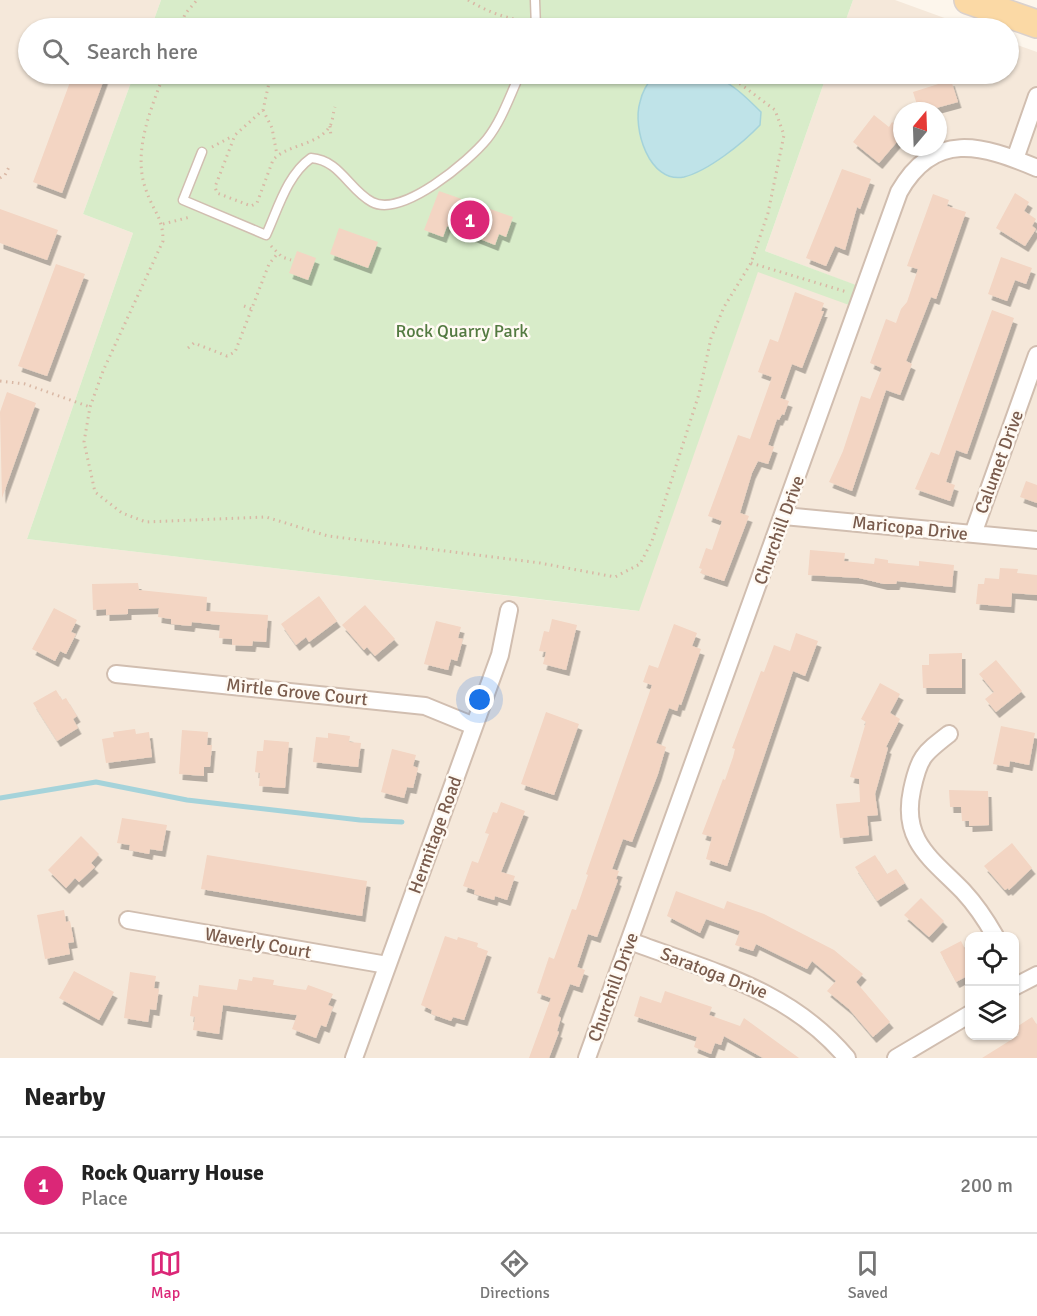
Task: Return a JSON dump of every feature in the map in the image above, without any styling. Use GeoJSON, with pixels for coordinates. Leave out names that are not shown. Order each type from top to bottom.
{"type":"FeatureCollection","features":[{"type":"Feature","properties":{"kind":"main road"},"geometry":{"type":"LineString","coordinates":[[968,0],[1037,24]]}},
{"type":"Feature","properties":{"kind":"street"},"geometry":{"type":"LineString","coordinates":[[1037,96],[1015,159],[1037,168]]}},
{"type":"Feature","properties":{"kind":"street","name":"Churchill Drive"},"geometry":{"type":"LineString","coordinates":[[587,1058],[899,192],[907,179],[923,162],[942,151],[961,147],[980,147],[1015,159]]}},
{"type":"Feature","properties":{"kind":"street","name":"Calumet Drive"},"geometry":{"type":"LineString","coordinates":[[973,534],[1037,356]]}},
{"type":"Feature","properties":{"kind":"street","name":"Maricopa Drive"},"geometry":{"type":"LineString","coordinates":[[784,516],[1037,540]]}},
{"type":"Feature","properties":{"kind":"street","name":"Hermitage Road"},"geometry":{"type":"LineString","coordinates":[[354,1058],[500,655],[509,610]]}},
{"type":"Feature","properties":{"kind":"street","name":"Mirtle Grove Court"},"geometry":{"type":"LineString","coordinates":[[116,674],[425,706],[474,726]]}},
{"type":"Feature","properties":{"kind":"street"},"geometry":{"type":"LineString","coordinates":[[949,734],[923,754],[910,798],[911,821],[919,845],[931,863],[962,891],[993,932]]}},
{"type":"Feature","properties":{"kind":"street","name":"Waverly Court"},"geometry":{"type":"LineString","coordinates":[[128,920],[387,965]]}},
{"type":"Feature","properties":{"kind":"street","name":"Saratoga Drive"},"geometry":{"type":"LineString","coordinates":[[630,941],[766,992],[804,1016],[848,1058]]}},
{"type":"Feature","properties":{"kind":"street"},"geometry":{"type":"LineString","coordinates":[[1019,980],[1037,975]]}},
{"type":"Feature","properties":{"kind":"street"},"geometry":{"type":"LineString","coordinates":[[896,1058],[965,1016]]}},
{"type":"Feature","properties":{"kind":"lane"},"geometry":{"type":"LineString","coordinates":[[535,0],[536,18]]}},
{"type":"Feature","properties":{"kind":"lane"},"geometry":{"type":"LineString","coordinates":[[202,152],[183,200],[266,235],[292,178],[301,165],[311,158],[321,159],[337,169],[373,203],[390,206],[409,201],[458,166],[486,140],[515,84]]}},
{"type":"Feature","properties":{"kind":"path"},"geometry":{"type":"LineString","coordinates":[[184,18],[197,0]]}},
{"type":"Feature","properties":{"kind":"path"},"geometry":{"type":"LineString","coordinates":[[468,0],[481,8],[507,18]]}},
{"type":"Feature","properties":{"kind":"path"},"geometry":{"type":"LineString","coordinates":[[160,84],[147,121],[142,176],[146,192],[163,224],[163,241],[155,263],[103,371],[90,407],[84,442],[95,492],[122,513],[146,522],[266,517],[328,536],[540,563],[615,578],[640,564],[652,541],[699,394],[711,338],[724,307],[751,263],[768,213],[784,135],[775,110],[741,84]]}},
{"type":"Feature","properties":{"kind":"path"},"geometry":{"type":"LineString","coordinates":[[202,152],[234,135],[263,110],[270,84]]}},
{"type":"Feature","properties":{"kind":"path"},"geometry":{"type":"LineString","coordinates":[[331,137],[330,126],[335,107]]}},
{"type":"Feature","properties":{"kind":"path"},"geometry":{"type":"LineString","coordinates":[[234,135],[215,187],[217,193],[251,206],[257,203],[277,155],[272,128],[263,110]]}},
{"type":"Feature","properties":{"kind":"path"},"geometry":{"type":"LineString","coordinates":[[277,155],[312,141],[330,126]]}},
{"type":"Feature","properties":{"kind":"path"},"geometry":{"type":"LineString","coordinates":[[0,178],[5,176],[9,166]]}},
{"type":"Feature","properties":{"kind":"path"},"geometry":{"type":"LineString","coordinates":[[163,224],[206,211]]}},
{"type":"Feature","properties":{"kind":"path"},"geometry":{"type":"LineString","coordinates":[[266,235],[278,253],[291,260]]}},
{"type":"Feature","properties":{"kind":"path"},"geometry":{"type":"LineString","coordinates":[[189,348],[194,343],[227,356],[232,355],[269,264],[278,253]]}},
{"type":"Feature","properties":{"kind":"path"},"geometry":{"type":"LineString","coordinates":[[751,263],[863,296]]}},
{"type":"Feature","properties":{"kind":"path"},"geometry":{"type":"LineString","coordinates":[[244,306],[252,309]]}},
{"type":"Feature","properties":{"kind":"path"},"geometry":{"type":"LineString","coordinates":[[0,381],[25,384],[90,407]]}},
{"type":"Feature","properties":{"kind":"shaded area"},"geometry":{"type":"Polygon","coordinates":[[[0,0],[161,0],[155,18],[18,18],[18,84],[130,84],[83,214],[133,233],[27,539],[638,611],[758,271],[849,304],[855,285],[765,251],[823,84],[1019,84],[1019,46],[1037,52],[1037,1058],[0,1058],[0,0]]]}},
{"type":"Feature","properties":{"kind":"shaded area"},"geometry":{"type":"Polygon","coordinates":[[[853,0],[895,0],[944,18],[847,18],[853,0]]]}},
{"type":"Feature","properties":{"kind":"green space"},"geometry":{"type":"Polygon","coordinates":[[[161,0],[853,0],[847,18],[155,18],[161,0]]]}},
{"type":"Feature","properties":{"kind":"green space","name":"Rock Quarry Park"},"geometry":{"type":"Polygon","coordinates":[[[130,84],[823,84],[765,251],[856,285],[849,305],[758,272],[639,611],[27,539],[133,233],[83,214],[130,84]]]}},
{"type":"Feature","properties":{"kind":"water"},"geometry":{"type":"Polygon","coordinates":[[[648,84],[728,84],[761,112],[760,125],[725,156],[704,169],[684,177],[672,177],[661,172],[653,163],[641,139],[638,113],[648,84]]]}},
{"type":"Feature","properties":{"kind":"building"},"geometry":{"type":"Polygon","coordinates":[[[69,84],[102,84],[62,193],[33,182],[69,84]]]}},
{"type":"Feature","properties":{"kind":"building"},"geometry":{"type":"Polygon","coordinates":[[[938,84],[952,84],[958,102],[947,105],[947,102],[916,102],[913,92],[938,84]]]}},
{"type":"Feature","properties":{"kind":"building"},"geometry":{"type":"Polygon","coordinates":[[[874,115],[889,127],[893,123],[893,147],[879,163],[853,142],[874,115]]]}},
{"type":"Feature","properties":{"kind":"building"},"geometry":{"type":"Polygon","coordinates":[[[842,169],[871,179],[860,209],[857,207],[845,250],[835,246],[826,266],[806,258],[842,169]]]}},
{"type":"Feature","properties":{"kind":"building"},"geometry":{"type":"Polygon","coordinates":[[[439,191],[513,217],[506,237],[499,234],[495,245],[447,226],[443,237],[424,230],[439,191]]]}},
{"type":"Feature","properties":{"kind":"building"},"geometry":{"type":"Polygon","coordinates":[[[1015,193],[1029,202],[1024,211],[1036,219],[1032,226],[1036,229],[1025,246],[996,228],[1015,193]]]}},
{"type":"Feature","properties":{"kind":"building"},"geometry":{"type":"Polygon","coordinates":[[[933,194],[949,200],[947,206],[966,212],[936,299],[931,297],[906,361],[912,364],[900,395],[886,390],[852,491],[829,482],[843,451],[861,396],[870,399],[882,368],[870,363],[886,319],[896,323],[901,309],[907,302],[918,269],[907,266],[933,194]]]}},
{"type":"Feature","properties":{"kind":"building"},"geometry":{"type":"Polygon","coordinates":[[[0,209],[58,230],[47,260],[0,243],[0,209]]]}},
{"type":"Feature","properties":{"kind":"building"},"geometry":{"type":"Polygon","coordinates":[[[339,228],[378,242],[368,268],[330,254],[339,228]]]}},
{"type":"Feature","properties":{"kind":"building"},"geometry":{"type":"Polygon","coordinates":[[[297,251],[316,258],[308,280],[289,273],[297,251]]]}},
{"type":"Feature","properties":{"kind":"building"},"geometry":{"type":"Polygon","coordinates":[[[1001,257],[1032,268],[1026,284],[1015,280],[1007,301],[988,294],[1001,257]]]}},
{"type":"Feature","properties":{"kind":"building"},"geometry":{"type":"Polygon","coordinates":[[[56,264],[85,274],[47,376],[18,366],[56,264]]]}},
{"type":"Feature","properties":{"kind":"building"},"geometry":{"type":"Polygon","coordinates":[[[795,292],[824,303],[821,311],[824,311],[802,368],[792,364],[780,398],[789,401],[784,415],[782,414],[779,420],[777,419],[768,445],[774,447],[768,464],[758,461],[752,473],[740,513],[749,516],[724,581],[700,573],[702,569],[699,568],[706,548],[712,550],[722,521],[708,516],[738,435],[750,439],[772,377],[758,372],[770,339],[778,342],[795,292]]]}},
{"type":"Feature","properties":{"kind":"building"},"geometry":{"type":"Polygon","coordinates":[[[992,310],[1014,318],[967,454],[956,450],[946,482],[955,485],[950,501],[915,489],[931,452],[939,455],[992,310]]]}},
{"type":"Feature","properties":{"kind":"building"},"geometry":{"type":"Polygon","coordinates":[[[7,392],[36,403],[2,498],[0,412],[7,392]]]}},
{"type":"Feature","properties":{"kind":"building"},"geometry":{"type":"Polygon","coordinates":[[[1026,481],[1037,485],[1037,503],[1020,497],[1026,481]]]}},
{"type":"Feature","properties":{"kind":"building"},"geometry":{"type":"Polygon","coordinates":[[[810,550],[845,553],[844,561],[874,564],[875,558],[888,560],[888,563],[919,566],[919,561],[954,565],[952,587],[897,581],[896,584],[884,584],[859,578],[808,575],[810,550]]]}},
{"type":"Feature","properties":{"kind":"building"},"geometry":{"type":"Polygon","coordinates":[[[1000,568],[1018,569],[1017,573],[1037,575],[1037,595],[1012,593],[1011,607],[976,604],[978,584],[984,584],[985,578],[999,579],[1000,568]]]}},
{"type":"Feature","properties":{"kind":"building"},"geometry":{"type":"Polygon","coordinates":[[[138,583],[139,590],[207,597],[206,611],[268,615],[266,642],[253,641],[252,646],[232,645],[232,639],[219,638],[220,625],[192,622],[191,626],[171,624],[171,619],[158,617],[159,608],[128,609],[128,614],[106,615],[106,609],[93,610],[92,584],[138,583]]]}},
{"type":"Feature","properties":{"kind":"building"},"geometry":{"type":"Polygon","coordinates":[[[319,596],[337,621],[309,642],[306,637],[296,645],[281,624],[319,596]]]}},
{"type":"Feature","properties":{"kind":"building"},"geometry":{"type":"Polygon","coordinates":[[[365,605],[395,639],[375,656],[367,647],[364,650],[342,625],[365,605]]]}},
{"type":"Feature","properties":{"kind":"building"},"geometry":{"type":"Polygon","coordinates":[[[54,608],[77,620],[71,632],[76,634],[66,654],[60,651],[55,661],[32,649],[54,608]]]}},
{"type":"Feature","properties":{"kind":"building"},"geometry":{"type":"Polygon","coordinates":[[[552,619],[577,625],[566,670],[543,664],[546,652],[539,651],[544,631],[549,632],[552,619]]]}},
{"type":"Feature","properties":{"kind":"building"},"geometry":{"type":"Polygon","coordinates":[[[436,621],[461,627],[458,638],[463,639],[457,661],[451,659],[448,670],[424,664],[436,621]]]}},
{"type":"Feature","properties":{"kind":"building"},"geometry":{"type":"Polygon","coordinates":[[[674,624],[697,633],[692,646],[701,649],[681,705],[679,704],[677,711],[669,708],[656,743],[666,747],[658,774],[632,842],[623,839],[612,869],[619,871],[616,879],[618,880],[597,937],[588,934],[577,967],[585,970],[579,987],[570,984],[558,1016],[561,1018],[557,1031],[559,1032],[549,1058],[529,1058],[551,998],[537,993],[549,957],[554,959],[572,909],[576,910],[588,875],[586,874],[652,685],[643,682],[649,665],[658,668],[674,624]]]}},
{"type":"Feature","properties":{"kind":"building"},"geometry":{"type":"Polygon","coordinates":[[[796,633],[818,641],[805,676],[793,671],[727,866],[706,859],[712,837],[702,834],[723,779],[725,780],[735,749],[732,748],[761,671],[764,672],[774,645],[790,651],[796,633]]]}},
{"type":"Feature","properties":{"kind":"building"},"geometry":{"type":"Polygon","coordinates":[[[962,653],[962,688],[923,688],[922,665],[929,665],[929,654],[962,653]]]}},
{"type":"Feature","properties":{"kind":"building"},"geometry":{"type":"Polygon","coordinates":[[[996,660],[1022,691],[996,712],[985,699],[994,692],[979,674],[996,660]]]}},
{"type":"Feature","properties":{"kind":"building"},"geometry":{"type":"Polygon","coordinates":[[[880,683],[900,694],[890,713],[900,719],[886,747],[888,748],[875,794],[878,815],[867,816],[869,835],[840,838],[836,804],[860,802],[859,779],[850,777],[866,722],[861,719],[880,683]]]}},
{"type":"Feature","properties":{"kind":"building"},"geometry":{"type":"Polygon","coordinates":[[[56,690],[62,700],[66,698],[77,716],[73,719],[78,728],[57,741],[33,703],[56,690]]]}},
{"type":"Feature","properties":{"kind":"building"},"geometry":{"type":"Polygon","coordinates":[[[546,712],[579,724],[554,795],[521,784],[546,712]]]}},
{"type":"Feature","properties":{"kind":"building"},"geometry":{"type":"Polygon","coordinates":[[[1001,726],[1035,733],[1029,765],[1010,761],[1009,767],[993,764],[1001,726]]]}},
{"type":"Feature","properties":{"kind":"building"},"geometry":{"type":"Polygon","coordinates":[[[135,729],[136,734],[149,732],[152,757],[106,763],[102,739],[114,737],[113,732],[135,729]]]}},
{"type":"Feature","properties":{"kind":"building"},"geometry":{"type":"Polygon","coordinates":[[[182,730],[208,732],[207,745],[212,745],[210,767],[204,767],[204,776],[179,774],[182,730]]]}},
{"type":"Feature","properties":{"kind":"building"},"geometry":{"type":"Polygon","coordinates":[[[328,733],[350,736],[349,742],[361,743],[358,767],[313,762],[316,737],[328,738],[328,733]]]}},
{"type":"Feature","properties":{"kind":"building"},"geometry":{"type":"Polygon","coordinates":[[[264,740],[289,742],[285,788],[259,786],[260,773],[255,772],[257,751],[263,751],[264,740]]]}},
{"type":"Feature","properties":{"kind":"building"},"geometry":{"type":"Polygon","coordinates":[[[392,749],[416,755],[413,766],[418,768],[413,788],[407,787],[404,798],[381,792],[392,749]]]}},
{"type":"Feature","properties":{"kind":"building"},"geometry":{"type":"Polygon","coordinates":[[[949,790],[988,791],[989,825],[969,826],[969,821],[962,821],[961,807],[950,807],[949,790]]]}},
{"type":"Feature","properties":{"kind":"building"},"geometry":{"type":"Polygon","coordinates":[[[501,802],[525,811],[501,872],[515,876],[507,900],[495,896],[494,900],[474,894],[475,890],[463,886],[472,861],[478,863],[489,834],[485,833],[493,812],[497,813],[501,802]]]}},
{"type":"Feature","properties":{"kind":"building"},"geometry":{"type":"Polygon","coordinates":[[[122,818],[167,825],[162,851],[150,849],[149,854],[129,850],[130,845],[117,843],[122,818]]]}},
{"type":"Feature","properties":{"kind":"building"},"geometry":{"type":"Polygon","coordinates":[[[81,836],[99,854],[91,863],[95,867],[79,882],[75,878],[66,888],[48,870],[81,836]]]}},
{"type":"Feature","properties":{"kind":"building"},"geometry":{"type":"Polygon","coordinates":[[[1012,843],[1032,868],[1009,890],[1008,888],[1005,890],[984,866],[1012,843]]]}},
{"type":"Feature","properties":{"kind":"building"},"geometry":{"type":"Polygon","coordinates":[[[207,855],[367,881],[362,916],[201,889],[207,855]]]}},
{"type":"Feature","properties":{"kind":"building"},"geometry":{"type":"Polygon","coordinates":[[[875,855],[887,874],[896,869],[905,883],[877,901],[855,867],[875,855]]]}},
{"type":"Feature","properties":{"kind":"building"},"geometry":{"type":"Polygon","coordinates":[[[676,891],[724,909],[727,901],[764,914],[834,950],[863,974],[856,982],[890,1022],[873,1037],[849,1009],[827,991],[836,981],[812,961],[807,969],[756,944],[753,951],[735,945],[740,931],[706,919],[700,933],[667,916],[676,891]]]}},
{"type":"Feature","properties":{"kind":"building"},"geometry":{"type":"Polygon","coordinates":[[[921,898],[944,921],[929,937],[904,915],[921,898]]]}},
{"type":"Feature","properties":{"kind":"building"},"geometry":{"type":"Polygon","coordinates":[[[64,910],[66,922],[70,921],[74,942],[68,943],[70,954],[45,959],[37,915],[64,910]]]}},
{"type":"Feature","properties":{"kind":"building"},"geometry":{"type":"Polygon","coordinates":[[[445,936],[478,943],[477,947],[488,951],[464,1020],[453,1017],[451,1021],[431,1014],[432,1010],[421,1005],[445,936]]]}},
{"type":"Feature","properties":{"kind":"building"},"geometry":{"type":"Polygon","coordinates":[[[961,941],[965,949],[965,977],[956,982],[940,952],[961,941]]]}},
{"type":"Feature","properties":{"kind":"building"},"geometry":{"type":"Polygon","coordinates":[[[74,971],[114,992],[99,1020],[59,998],[74,971]]]}},
{"type":"Feature","properties":{"kind":"building"},"geometry":{"type":"Polygon","coordinates":[[[130,972],[156,976],[154,988],[159,989],[156,1010],[150,1009],[148,1022],[124,1018],[130,972]]]}},
{"type":"Feature","properties":{"kind":"building"},"geometry":{"type":"Polygon","coordinates":[[[253,977],[274,980],[273,985],[306,990],[308,985],[333,994],[328,1005],[333,1007],[326,1027],[321,1025],[316,1038],[292,1029],[297,1015],[223,1005],[219,1034],[193,1030],[195,1017],[190,1016],[193,996],[198,997],[199,985],[237,990],[239,979],[252,981],[253,977]]]}},
{"type":"Feature","properties":{"kind":"building"},"geometry":{"type":"Polygon","coordinates":[[[665,991],[712,1007],[709,1015],[740,1026],[744,1018],[799,1058],[763,1058],[724,1036],[721,1045],[715,1043],[711,1054],[694,1047],[697,1037],[634,1016],[640,996],[661,1003],[665,991]]]}},
{"type":"Feature","properties":{"kind":"building"},"geometry":{"type":"Polygon","coordinates":[[[1032,1017],[1037,1025],[1037,1058],[982,1058],[1011,1040],[1019,1040],[1019,1025],[1032,1017]]]}},
{"type":"Feature","properties":{"kind":"waterway"},"geometry":{"type":"LineString","coordinates":[[0,798],[96,782],[187,800],[360,820],[402,822]]}},
{"type":"Feature","properties":{"kind":"place","name":"Rock Quarry House"},"geometry":{"type":"Point","coordinates":[470,220]}}]}
